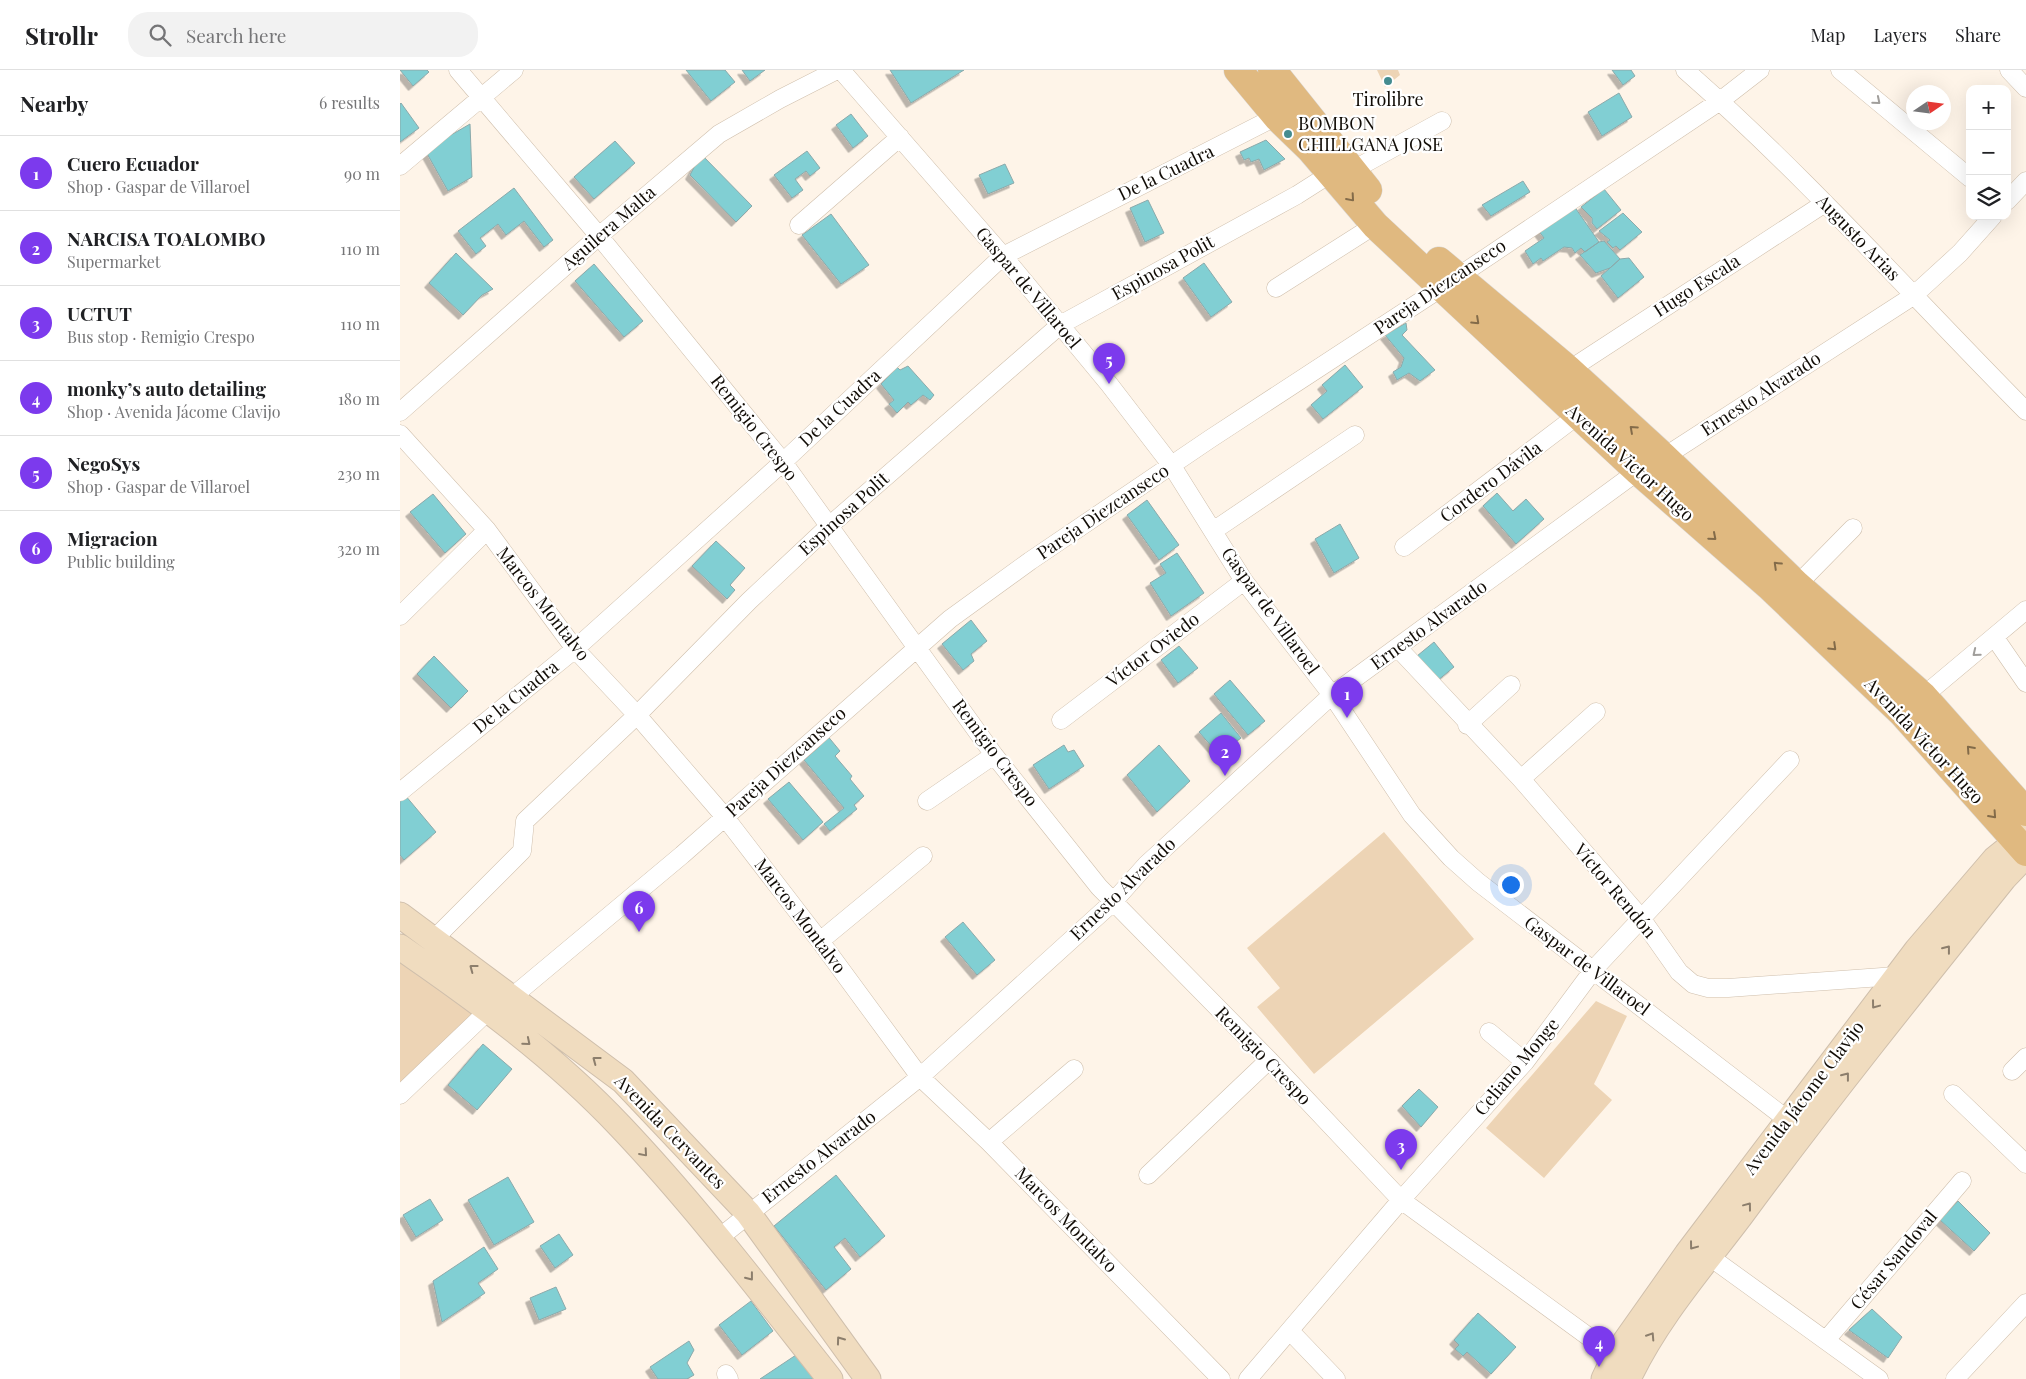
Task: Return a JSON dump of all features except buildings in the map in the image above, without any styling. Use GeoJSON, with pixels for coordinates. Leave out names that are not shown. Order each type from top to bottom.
{"type":"FeatureCollection","features":[{"type":"Feature","properties":{"kind":"main road","name":"Avenida Victor Hugo"},"geometry":{"type":"LineString","coordinates":[[1238,70],[1288,110],[1342,172],[1398,223],[1448,282],[1578,416],[1769,586],[1903,714],[2023,845]]}},
{"type":"Feature","properties":{"kind":"main road","name":"Avenida Victor Hugo"},"geometry":{"type":"LineString","coordinates":[[1277,71],[1288,110]]}},
{"type":"Feature","properties":{"kind":"main road","name":"Avenida Victor Hugo"},"geometry":{"type":"LineString","coordinates":[[1342,172],[1375,225],[1448,282],[1569,370],[1664,457],[1797,585],[1923,696],[2026,812]]}},
{"type":"Feature","properties":{"kind":"street","name":"Remigio Crespo"},"geometry":{"type":"LineString","coordinates":[[458,70],[599,236],[783,462],[994,755],[1112,902],[1269,1060],[1401,1200],[1615,1356]]}},
{"type":"Feature","properties":{"kind":"street"},"geometry":{"type":"LineString","coordinates":[[400,166],[482,99],[514,70]]}},
{"type":"Feature","properties":{"kind":"street","name":"Gaspar de Villaroel"},"geometry":{"type":"LineString","coordinates":[[839,70],[900,137],[1002,256],[1060,325],[1172,466],[1244,581],[1332,696],[1412,815],[1451,858],[1478,882],[1572,956],[1594,969],[1795,1126]]}},
{"type":"Feature","properties":{"kind":"street","name":"Aguilera Malta"},"geometry":{"type":"LineString","coordinates":[[400,412],[599,236],[719,134],[780,99],[839,70]]}},
{"type":"Feature","properties":{"kind":"street","name":"Augusto Arias"},"geometry":{"type":"LineString","coordinates":[[1685,70],[1720,101],[1825,203],[2026,411]]}},
{"type":"Feature","properties":{"kind":"street","name":"Pareja Diezcanseco"},"geometry":{"type":"LineString","coordinates":[[400,1095],[489,1010],[512,997],[682,856],[724,816],[950,619],[1030,561],[1210,439],[1720,101],[1760,70]]}},
{"type":"Feature","properties":{"kind":"street"},"geometry":{"type":"LineString","coordinates":[[1840,70],[1966,175]]}},
{"type":"Feature","properties":{"kind":"street"},"geometry":{"type":"LineString","coordinates":[[2009,70],[2026,88]]}},
{"type":"Feature","properties":{"kind":"street","name":"De la Cuadra"},"geometry":{"type":"LineString","coordinates":[[400,792],[576,649],[783,462],[1002,256],[1029,240],[1288,110]]}},
{"type":"Feature","properties":{"kind":"street","name":"Espinosa Polit"},"geometry":{"type":"LineString","coordinates":[[434,939],[522,851],[525,821],[638,715],[749,601],[828,527],[1060,325],[1297,195],[1442,120]]}},
{"type":"Feature","properties":{"kind":"street"},"geometry":{"type":"LineString","coordinates":[[799,225],[900,137]]}},
{"type":"Feature","properties":{"kind":"street"},"geometry":{"type":"LineString","coordinates":[[2011,197],[2026,181]]}},
{"type":"Feature","properties":{"kind":"street","name":"Hugo Escala"},"geometry":{"type":"LineString","coordinates":[[1569,370],[1825,203]]}},
{"type":"Feature","properties":{"kind":"street","name":"Ernesto Alvarado"},"geometry":{"type":"LineString","coordinates":[[719,1238],[920,1077],[1112,902],[1146,865],[1332,696],[1638,471],[1664,457],[1913,296],[1960,252],[1989,220]]}},
{"type":"Feature","properties":{"kind":"street"},"geometry":{"type":"LineString","coordinates":[[1276,288],[1375,225]]}},
{"type":"Feature","properties":{"kind":"street","name":"Cordero Dávila"},"geometry":{"type":"LineString","coordinates":[[1404,547],[1578,416]]}},
{"type":"Feature","properties":{"kind":"street","name":"Marcos Montalvo"},"geometry":{"type":"LineString","coordinates":[[400,434],[487,530],[576,649],[638,715],[724,816],[820,941],[920,1077],[989,1142],[1221,1379]]}},
{"type":"Feature","properties":{"kind":"street"},"geometry":{"type":"LineString","coordinates":[[1213,531],[1355,435]]}},
{"type":"Feature","properties":{"kind":"street"},"geometry":{"type":"LineString","coordinates":[[1797,585],[1853,528]]}},
{"type":"Feature","properties":{"kind":"street"},"geometry":{"type":"LineString","coordinates":[[400,616],[487,530]]}},
{"type":"Feature","properties":{"kind":"street","name":"Víctor Oviedo"},"geometry":{"type":"LineString","coordinates":[[1061,720],[1244,581]]}},
{"type":"Feature","properties":{"kind":"street"},"geometry":{"type":"LineString","coordinates":[[1903,714],[2026,610]]}},
{"type":"Feature","properties":{"kind":"street"},"geometry":{"type":"LineString","coordinates":[[1995,638],[2026,683]]}},
{"type":"Feature","properties":{"kind":"street","name":"Víctor Rendón"},"geometry":{"type":"LineString","coordinates":[[1398,648],[1467,725],[1520,779],[1640,918],[1679,972],[1693,984],[1708,988],[1896,976]]}},
{"type":"Feature","properties":{"kind":"street"},"geometry":{"type":"LineString","coordinates":[[1467,725],[1511,685]]}},
{"type":"Feature","properties":{"kind":"street"},"geometry":{"type":"LineString","coordinates":[[1520,779],[1596,712]]}},
{"type":"Feature","properties":{"kind":"street"},"geometry":{"type":"LineString","coordinates":[[928,801],[994,755]]}},
{"type":"Feature","properties":{"kind":"street","name":"Celiano Monge"},"geometry":{"type":"LineString","coordinates":[[1248,1379],[1401,1200],[1525,1062],[1594,969],[1790,760]]}},
{"type":"Feature","properties":{"kind":"street","name":"Avenida Jácome Clavijo"},"geometry":{"type":"LineString","coordinates":[[1628,1379],[1639,1355],[1664,1315],[1710,1257],[1896,976],[1995,859],[2023,845]]}},
{"type":"Feature","properties":{"kind":"street","name":"Avenida Jácome Clavijo"},"geometry":{"type":"LineString","coordinates":[[1604,1379],[1615,1356],[1687,1254],[2004,878],[2023,845]]}},
{"type":"Feature","properties":{"kind":"street"},"geometry":{"type":"LineString","coordinates":[[820,941],[923,856]]}},
{"type":"Feature","properties":{"kind":"street","name":"Avenida Cervantes"},"geometry":{"type":"LineString","coordinates":[[400,915],[624,1081],[748,1214],[868,1379]]}},
{"type":"Feature","properties":{"kind":"street","name":"Avenida Cervantes"},"geometry":{"type":"LineString","coordinates":[[400,947],[489,1010],[562,1071],[619,1125],[719,1238],[830,1379]]}},
{"type":"Feature","properties":{"kind":"street"},"geometry":{"type":"LineString","coordinates":[[1489,1032],[1525,1062]]}},
{"type":"Feature","properties":{"kind":"street"},"geometry":{"type":"LineString","coordinates":[[2012,1071],[2026,1057]]}},
{"type":"Feature","properties":{"kind":"street"},"geometry":{"type":"LineString","coordinates":[[1148,1175],[1269,1060]]}},
{"type":"Feature","properties":{"kind":"street"},"geometry":{"type":"LineString","coordinates":[[989,1142],[1074,1069]]}},
{"type":"Feature","properties":{"kind":"street"},"geometry":{"type":"LineString","coordinates":[[1953,1094],[2026,1164]]}},
{"type":"Feature","properties":{"kind":"street","name":"César Sandoval"},"geometry":{"type":"LineString","coordinates":[[1826,1340],[1962,1181]]}},
{"type":"Feature","properties":{"kind":"street"},"geometry":{"type":"LineString","coordinates":[[1710,1257],[1879,1379]]}},
{"type":"Feature","properties":{"kind":"street"},"geometry":{"type":"LineString","coordinates":[[1955,1379],[2026,1303]]}},
{"type":"Feature","properties":{"kind":"street"},"geometry":{"type":"LineString","coordinates":[[1290,1331],[1336,1379]]}},
{"type":"Feature","properties":{"kind":"shaded area","name":"Tirolibre"},"geometry":{"type":"Polygon","coordinates":[[[1377,70],[1398,70],[1400,75],[1385,87],[1377,70]]]}},
{"type":"Feature","properties":{"kind":"shaded area"},"geometry":{"type":"Polygon","coordinates":[[[1384,832],[1474,939],[1314,1074],[1257,1007],[1280,988],[1247,948],[1384,832]]]}},
{"type":"Feature","properties":{"kind":"shaded area"},"geometry":{"type":"Polygon","coordinates":[[[400,956],[480,1012],[400,1084],[400,956]]]}},
{"type":"Feature","properties":{"kind":"shaded area"},"geometry":{"type":"Polygon","coordinates":[[[1596,1001],[1627,1016],[1594,1084],[1612,1100],[1544,1178],[1486,1128],[1596,1001]]]}},
{"type":"Feature","properties":{"kind":"place","name":"Tirolibre"},"geometry":{"type":"Point","coordinates":[1388,81]}},
{"type":"Feature","properties":{"kind":"place","name":"BOMBON CHILLGANA JOSE"},"geometry":{"type":"Point","coordinates":[1288,134]}},
{"type":"Feature","properties":{"kind":"place","name":"NegoSys"},"geometry":{"type":"Point","coordinates":[1109,384]}},
{"type":"Feature","properties":{"kind":"place","name":"Cuero Ecuador"},"geometry":{"type":"Point","coordinates":[1347,718]}},
{"type":"Feature","properties":{"kind":"place","name":"NARCISA TOALOMBO"},"geometry":{"type":"Point","coordinates":[1225,776]}},
{"type":"Feature","properties":{"kind":"place","name":"Migracion"},"geometry":{"type":"Point","coordinates":[639,932]}},
{"type":"Feature","properties":{"kind":"place","name":"UCTUT"},"geometry":{"type":"Point","coordinates":[1401,1170]}},
{"type":"Feature","properties":{"kind":"place","name":"monky’s auto detailing"},"geometry":{"type":"Point","coordinates":[1599,1367]}}]}
